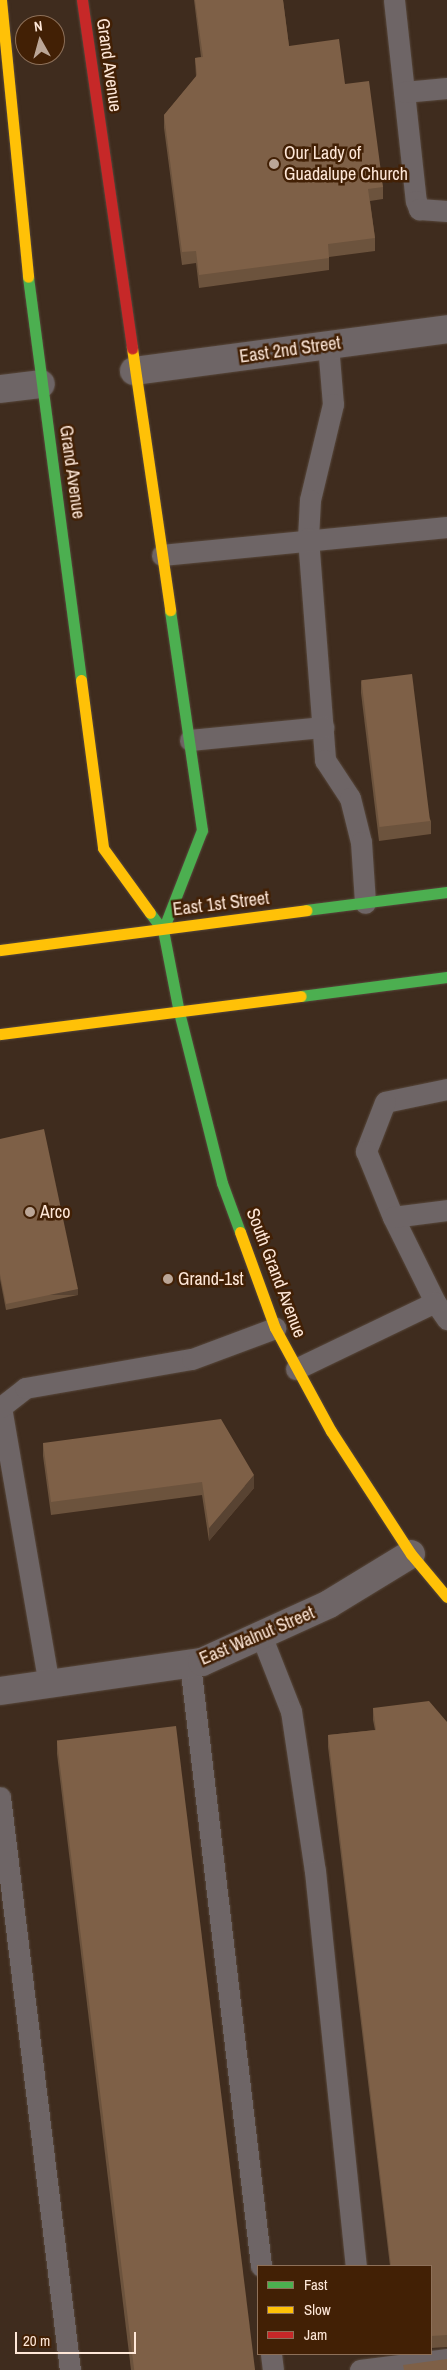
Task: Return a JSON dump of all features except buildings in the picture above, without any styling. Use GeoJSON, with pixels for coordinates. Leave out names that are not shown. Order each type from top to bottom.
{"type":"FeatureCollection","features":[{"type":"Feature","properties":{"kind":"main road","name":"Grand Avenue"},"geometry":{"type":"LineString","coordinates":[[1,0],[20,211],[41,384],[103,848],[163,930],[179,1012]]}},
{"type":"Feature","properties":{"kind":"main road","name":"Grand Avenue"},"geometry":{"type":"LineString","coordinates":[[82,0],[134,371],[202,830],[163,930]]}},
{"type":"Feature","properties":{"kind":"main road","name":"East 1st Street"},"geometry":{"type":"LineString","coordinates":[[0,950],[447,892]]}},
{"type":"Feature","properties":{"kind":"main road"},"geometry":{"type":"LineString","coordinates":[[0,1034],[447,977]]}},
{"type":"Feature","properties":{"kind":"main road","name":"South Grand Avenue"},"geometry":{"type":"LineString","coordinates":[[179,1012],[222,1183],[275,1328],[331,1431],[411,1554],[447,1597]]}},
{"type":"Feature","properties":{"kind":"street","name":"East 2nd Street"},"geometry":{"type":"LineString","coordinates":[[134,371],[447,329]]}},
{"type":"Feature","properties":{"kind":"street"},"geometry":{"type":"LineString","coordinates":[[0,389],[41,384]]}},
{"type":"Feature","properties":{"kind":"street","name":"East Walnut Street"},"geometry":{"type":"LineString","coordinates":[[0,1691],[202,1662],[329,1604],[411,1554]]}},
{"type":"Feature","properties":{"kind":"lane"},"geometry":{"type":"LineString","coordinates":[[394,0],[416,201],[419,209],[447,211]]}},
{"type":"Feature","properties":{"kind":"lane"},"geometry":{"type":"LineString","coordinates":[[404,92],[447,88]]}},
{"type":"Feature","properties":{"kind":"lane"},"geometry":{"type":"LineString","coordinates":[[328,345],[332,404],[310,500],[308,538],[325,760],[350,798],[361,842],[365,903]]}},
{"type":"Feature","properties":{"kind":"lane"},"geometry":{"type":"LineString","coordinates":[[162,555],[308,538],[447,527]]}},
{"type":"Feature","properties":{"kind":"lane"},"geometry":{"type":"LineString","coordinates":[[190,740],[323,727]]}},
{"type":"Feature","properties":{"kind":"lane"},"geometry":{"type":"LineString","coordinates":[[447,1089],[385,1102],[366,1151],[393,1217],[435,1302],[447,1319]]}},
{"type":"Feature","properties":{"kind":"lane"},"geometry":{"type":"LineString","coordinates":[[393,1217],[447,1210]]}},
{"type":"Feature","properties":{"kind":"lane"},"geometry":{"type":"LineString","coordinates":[[296,1369],[435,1302]]}},
{"type":"Feature","properties":{"kind":"lane"},"geometry":{"type":"LineString","coordinates":[[48,1685],[1,1407],[25,1388],[192,1359],[275,1328]]}},
{"type":"Feature","properties":{"kind":"lane"},"geometry":{"type":"LineString","coordinates":[[261,1635],[291,1711],[315,1871],[356,2265]]}},
{"type":"Feature","properties":{"kind":"lane"},"geometry":{"type":"LineString","coordinates":[[190,1664],[261,2265]]}},
{"type":"Feature","properties":{"kind":"lane"},"geometry":{"type":"LineString","coordinates":[[0,1797],[70,2370]]}},
{"type":"Feature","properties":{"kind":"lane"},"geometry":{"type":"LineString","coordinates":[[271,2355],[273,2370]]}},
{"type":"Feature","properties":{"kind":"lane"},"geometry":{"type":"LineString","coordinates":[[364,2364],[447,2359]]}},
{"type":"Feature","properties":{"kind":"traffic: fast"},"geometry":{"type":"LineString","coordinates":[[28,277],[81,680]]}},
{"type":"Feature","properties":{"kind":"traffic: fast"},"geometry":{"type":"LineString","coordinates":[[163,930],[202,830],[170,610]]}},
{"type":"Feature","properties":{"kind":"traffic: fast"},"geometry":{"type":"LineString","coordinates":[[306,910],[447,892]]}},
{"type":"Feature","properties":{"kind":"traffic: fast"},"geometry":{"type":"LineString","coordinates":[[150,913],[163,930],[179,1012],[222,1183],[240,1232]]}},
{"type":"Feature","properties":{"kind":"traffic: fast"},"geometry":{"type":"LineString","coordinates":[[301,996],[447,977]]}},
{"type":"Feature","properties":{"kind":"traffic: slow"},"geometry":{"type":"LineString","coordinates":[[1,0],[28,277]]}},
{"type":"Feature","properties":{"kind":"traffic: slow"},"geometry":{"type":"LineString","coordinates":[[132,348],[170,610]]}},
{"type":"Feature","properties":{"kind":"traffic: slow"},"geometry":{"type":"LineString","coordinates":[[81,680],[103,848],[150,913]]}},
{"type":"Feature","properties":{"kind":"traffic: slow"},"geometry":{"type":"LineString","coordinates":[[0,950],[306,910]]}},
{"type":"Feature","properties":{"kind":"traffic: slow"},"geometry":{"type":"LineString","coordinates":[[0,1034],[301,996]]}},
{"type":"Feature","properties":{"kind":"traffic: slow"},"geometry":{"type":"LineString","coordinates":[[240,1232],[275,1328],[331,1431],[411,1554],[447,1597]]}},
{"type":"Feature","properties":{"kind":"traffic: jam"},"geometry":{"type":"LineString","coordinates":[[82,0],[132,348]]}},
{"type":"Feature","properties":{"kind":"place","name":"Our Lady of Guadalupe Church"},"geometry":{"type":"Point","coordinates":[274,164]}},
{"type":"Feature","properties":{"kind":"place","name":"Arco"},"geometry":{"type":"Point","coordinates":[30,1212]}},
{"type":"Feature","properties":{"kind":"place","name":"Grand-1st"},"geometry":{"type":"Point","coordinates":[168,1279]}}]}
